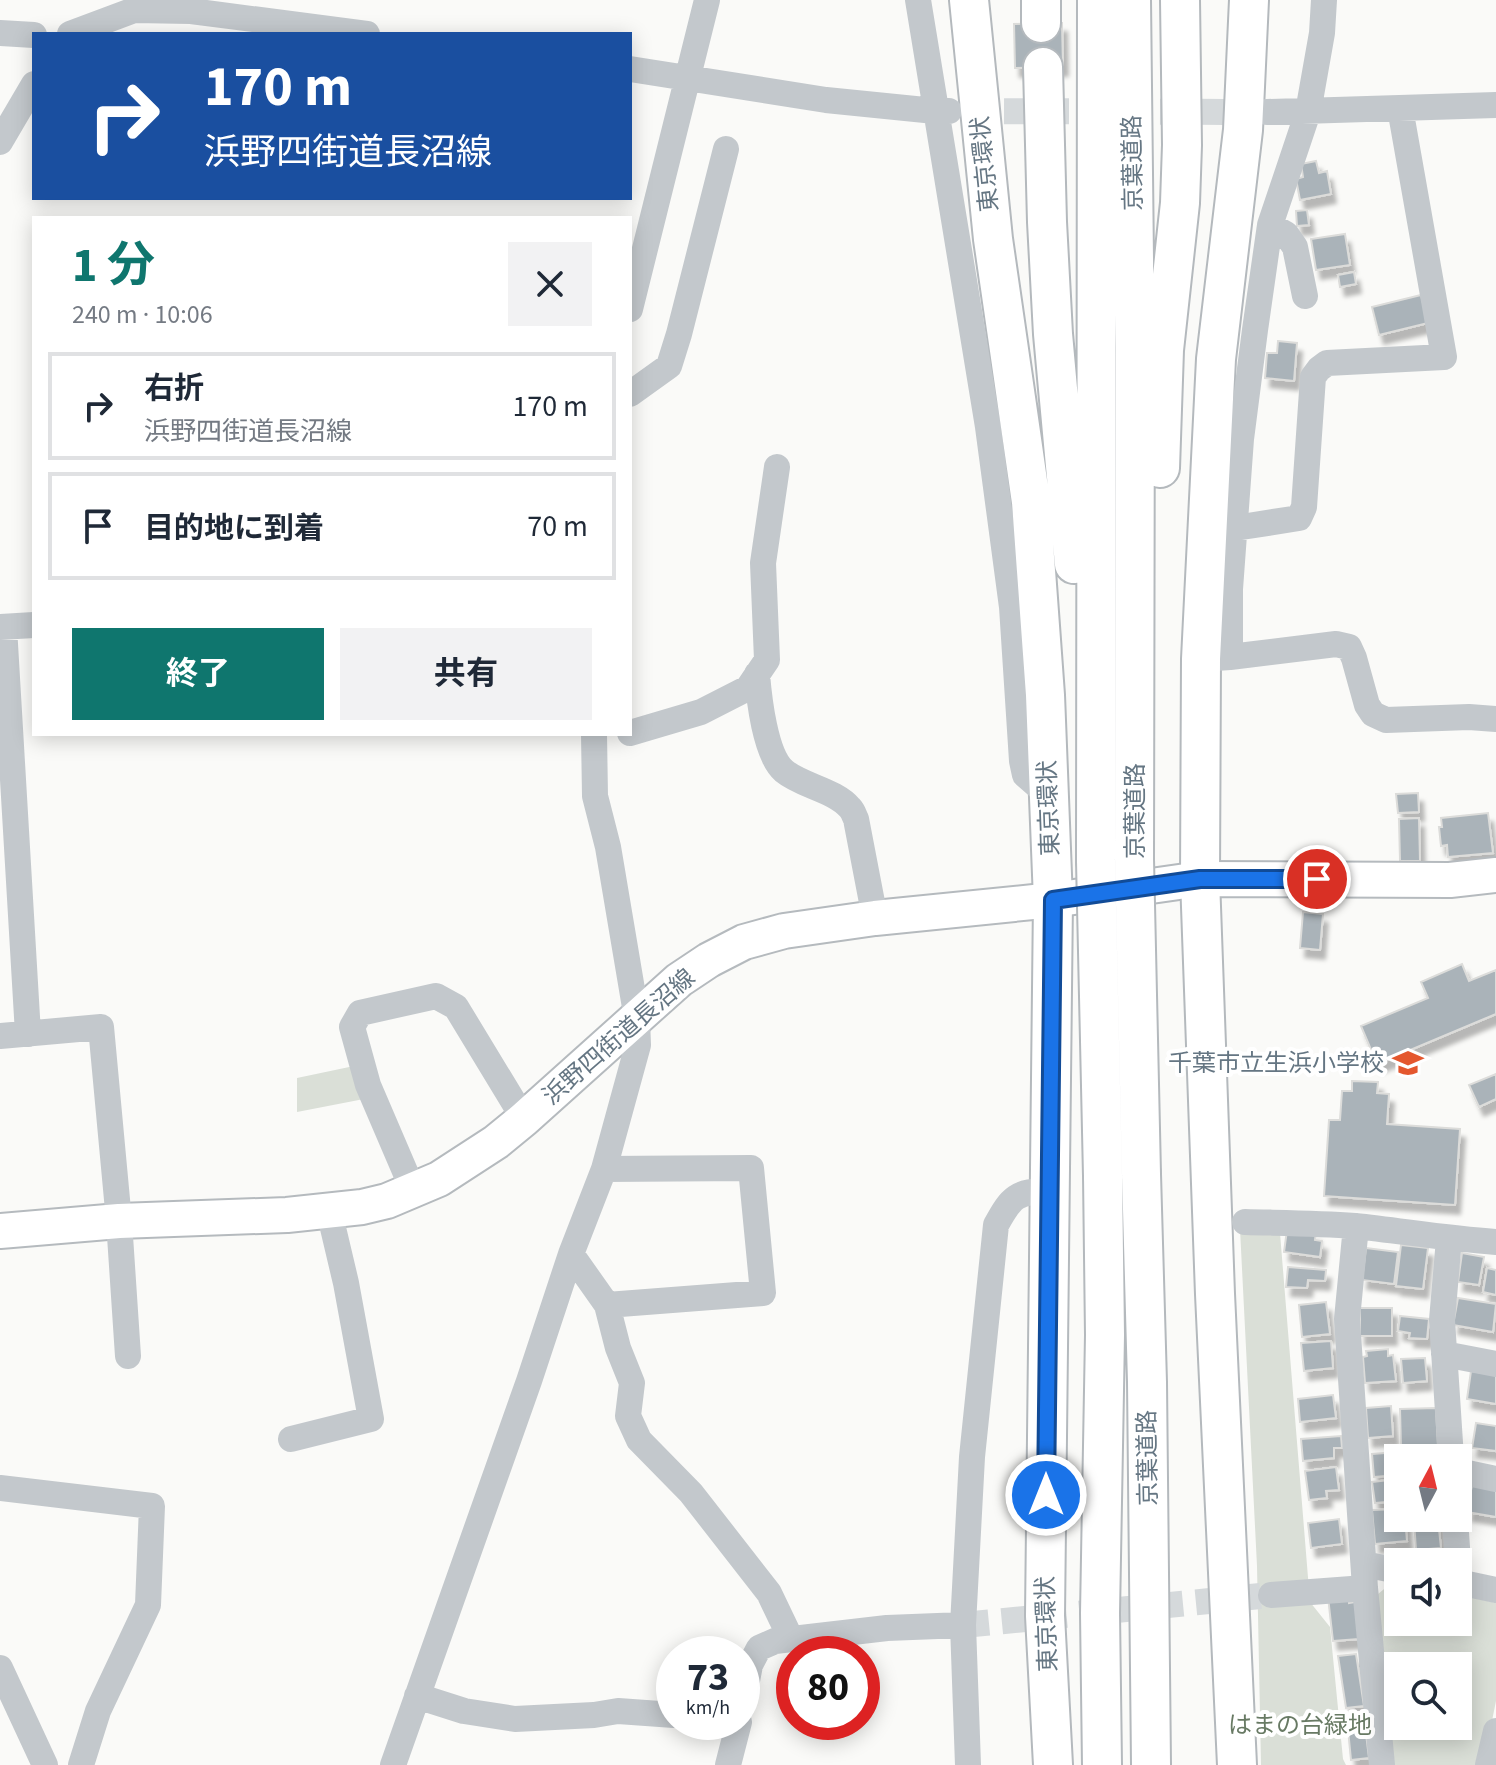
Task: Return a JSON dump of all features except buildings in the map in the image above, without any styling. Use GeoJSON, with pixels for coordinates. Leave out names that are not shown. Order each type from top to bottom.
{"type":"FeatureCollection","features":[{"type":"Feature","properties":{"kind":"highway"},"geometry":{"type":"LineString","coordinates":[[944,0],[974,191],[993,239]]}},
{"type":"Feature","properties":{"kind":"highway","name":"東京環状"},"geometry":{"type":"LineString","coordinates":[[969,0],[993,239],[1031,502],[1045,695],[1053,900],[1045,1616],[1053,1765]]}},
{"type":"Feature","properties":{"kind":"highway","name":"京葉道路"},"geometry":{"type":"LineString","coordinates":[[1097,0],[1096,861],[1105,1335],[1100,1613],[1102,1765]]}},
{"type":"Feature","properties":{"kind":"highway","name":"京葉道路"},"geometry":{"type":"LineString","coordinates":[[1131,0],[1135,331],[1134,859],[1147,1382],[1151,1765]]}},
{"type":"Feature","properties":{"kind":"highway"},"geometry":{"type":"LineString","coordinates":[[1135,800],[1152,749],[1164,350],[1181,189],[1180,0]]}},
{"type":"Feature","properties":{"kind":"highway"},"geometry":{"type":"LineString","coordinates":[[1237,1765],[1200,879],[1215,658],[1208,489],[1216,359],[1243,130],[1249,0]]}},
{"type":"Feature","properties":{"kind":"highway"},"geometry":{"type":"LineString","coordinates":[[1043,67],[1053,334],[1073,545],[1082,689],[1096,745]]}},
{"type":"Feature","properties":{"kind":"main road","name":"浜野四街道長沼線"},"geometry":{"type":"LineString","coordinates":[[0,1231],[119,1221],[287,1215],[362,1207],[387,1201],[439,1179],[467,1163],[524,1119],[679,980],[744,942],[784,931],[875,918],[1053,900],[1200,879],[1450,880],[1496,875]]}},
{"type":"Feature","properties":{"kind":"street"},"geometry":{"type":"LineString","coordinates":[[632,301],[707,0]]}},
{"type":"Feature","properties":{"kind":"street"},"geometry":{"type":"LineString","coordinates":[[918,0],[942,111],[988,427],[1012,607],[1022,761],[1025,775],[1048,795]]}},
{"type":"Feature","properties":{"kind":"street"},"geometry":{"type":"LineString","coordinates":[[1324,0],[1322,33],[1308,112],[1270,225],[1241,439],[1230,589],[1215,658],[1336,644],[1349,647],[1367,705],[1373,714],[1386,720],[1496,719]]}},
{"type":"Feature","properties":{"kind":"street"},"geometry":{"type":"LineString","coordinates":[[75,32],[134,10],[191,11],[352,32]]}},
{"type":"Feature","properties":{"kind":"street"},"geometry":{"type":"LineString","coordinates":[[0,33],[32,35]]}},
{"type":"Feature","properties":{"kind":"street"},"geometry":{"type":"LineString","coordinates":[[632,69],[826,100],[942,111]]}},
{"type":"Feature","properties":{"kind":"street"},"geometry":{"type":"LineString","coordinates":[[0,142],[32,87]]}},
{"type":"Feature","properties":{"kind":"street"},"geometry":{"type":"LineString","coordinates":[[1267,112],[1496,105]]}},
{"type":"Feature","properties":{"kind":"street"},"geometry":{"type":"LineString","coordinates":[[1235,528],[1299,518],[1304,507],[1313,377],[1319,369],[1327,363],[1444,357],[1400,108]]}},
{"type":"Feature","properties":{"kind":"street"},"geometry":{"type":"LineString","coordinates":[[632,393],[669,366],[726,149]]}},
{"type":"Feature","properties":{"kind":"street"},"geometry":{"type":"LineString","coordinates":[[1270,225],[1286,234],[1295,247],[1305,296]]}},
{"type":"Feature","properties":{"kind":"street"},"geometry":{"type":"LineString","coordinates":[[632,733],[701,712],[748,688],[767,660],[763,563],[777,467]]}},
{"type":"Feature","properties":{"kind":"street"},"geometry":{"type":"LineString","coordinates":[[28,1034],[2,627],[32,625]]}},
{"type":"Feature","properties":{"kind":"street"},"geometry":{"type":"LineString","coordinates":[[757,674],[760,710],[780,768],[794,778],[838,798],[849,807],[856,819],[875,918]]}},
{"type":"Feature","properties":{"kind":"street"},"geometry":{"type":"LineString","coordinates":[[393,1765],[571,1254],[604,1169],[638,1045],[637,1019],[608,847],[595,796],[594,739],[614,736]]}},
{"type":"Feature","properties":{"kind":"street"},"geometry":{"type":"LineString","coordinates":[[413,1190],[368,1085],[352,1027],[360,1013],[436,996],[456,1007],[524,1119]]}},
{"type":"Feature","properties":{"kind":"street"},"geometry":{"type":"LineString","coordinates":[[0,1036],[101,1027],[128,1356]]}},
{"type":"Feature","properties":{"kind":"street"},"geometry":{"type":"LineString","coordinates":[[604,1169],[751,1168],[763,1293],[607,1305]]}},
{"type":"Feature","properties":{"kind":"street"},"geometry":{"type":"LineString","coordinates":[[968,1765],[963,1625],[972,1457],[996,1225],[1006,1207],[1017,1197],[1029,1191],[1049,1191]]}},
{"type":"Feature","properties":{"kind":"street"},"geometry":{"type":"LineString","coordinates":[[291,1439],[371,1419],[346,1283],[329,1211]]}},
{"type":"Feature","properties":{"kind":"street"},"geometry":{"type":"LineString","coordinates":[[1245,1222],[1356,1226],[1496,1242]]}},
{"type":"Feature","properties":{"kind":"street"},"geometry":{"type":"LineString","coordinates":[[1356,1226],[1347,1319],[1364,1576],[1382,1765]]}},
{"type":"Feature","properties":{"kind":"street"},"geometry":{"type":"LineString","coordinates":[[1449,1239],[1442,1320],[1450,1444]]}},
{"type":"Feature","properties":{"kind":"street"},"geometry":{"type":"LineString","coordinates":[[571,1254],[607,1305],[618,1348],[632,1383],[628,1416],[639,1440],[691,1493],[769,1593],[790,1636]]}},
{"type":"Feature","properties":{"kind":"street"},"geometry":{"type":"LineString","coordinates":[[1444,1354],[1496,1364]]}},
{"type":"Feature","properties":{"kind":"street"},"geometry":{"type":"LineString","coordinates":[[1472,1474],[1496,1479]]}},
{"type":"Feature","properties":{"kind":"street"},"geometry":{"type":"LineString","coordinates":[[0,1488],[152,1506],[148,1605],[98,1711],[81,1765]]}},
{"type":"Feature","properties":{"kind":"street"},"geometry":{"type":"LineString","coordinates":[[1271,1595],[1384,1573]]}},
{"type":"Feature","properties":{"kind":"street"},"geometry":{"type":"LineString","coordinates":[[1472,1585],[1496,1590]]}},
{"type":"Feature","properties":{"kind":"street"},"geometry":{"type":"LineString","coordinates":[[1035,1765],[1045,1616]]}},
{"type":"Feature","properties":{"kind":"street"},"geometry":{"type":"LineString","coordinates":[[817,1636],[887,1628],[963,1625]]}},
{"type":"Feature","properties":{"kind":"street"},"geometry":{"type":"LineString","coordinates":[[0,1668],[45,1765]]}},
{"type":"Feature","properties":{"kind":"street"},"geometry":{"type":"LineString","coordinates":[[417,1696],[464,1711],[515,1719],[618,1711],[656,1714]]}},
{"type":"Feature","properties":{"kind":"street"},"geometry":{"type":"LineString","coordinates":[[1488,1765],[1496,1731]]}},
{"type":"Feature","properties":{"kind":"street"},"geometry":{"type":"LineString","coordinates":[[728,1765],[734,1740]]}},
{"type":"Feature","properties":{"kind":"green space"},"geometry":{"type":"Polygon","coordinates":[[[354,1066],[364,1099],[297,1112],[297,1078],[354,1066]]]}},
{"type":"Feature","properties":{"kind":"green space","name":"はまの台緑地"},"geometry":{"type":"Polygon","coordinates":[[[1240,1229],[1280,1233],[1310,1602],[1330,1627],[1346,1765],[1261,1765],[1257,1566],[1240,1229]]]}},
{"type":"Feature","properties":{"kind":"green space"},"geometry":{"type":"Polygon","coordinates":[[[1384,1589],[1384,1636],[1472,1636],[1472,1597],[1496,1603],[1496,1701],[1483,1765],[1388,1765],[1386,1740],[1472,1740],[1472,1652],[1384,1652],[1384,1724],[1372,1599],[1384,1589]]]}},
{"type":"Feature","properties":{"kind":"tunnel"},"geometry":{"type":"LineString","coordinates":[[965,111],[1258,112]]}},
{"type":"Feature","properties":{"kind":"tunnel"},"geometry":{"type":"LineString","coordinates":[[963,1625],[1271,1595]]}},
{"type":"Feature","properties":{"kind":"place","name":"千葉市立生浜小学校"},"geometry":{"type":"Point","coordinates":[1408,1063]}},
{"type":"Feature","properties":{"kind":"route"},"geometry":{"type":"LineString","coordinates":[[1046,1495],[1053,900],[1200,879],[1317,879]]}}]}
